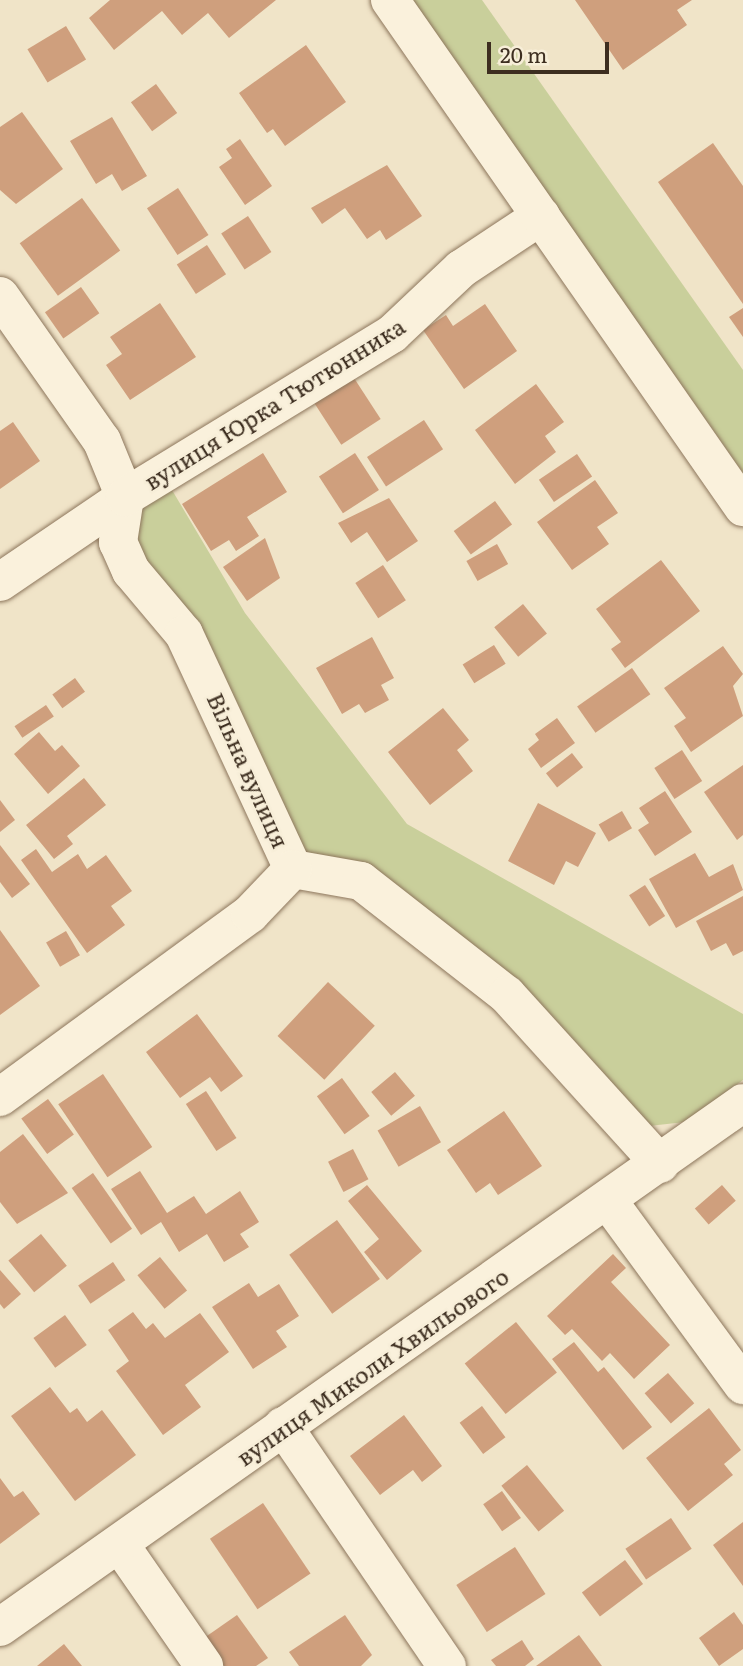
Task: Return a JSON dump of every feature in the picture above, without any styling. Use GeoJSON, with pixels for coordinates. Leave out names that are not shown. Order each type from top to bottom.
{"type":"FeatureCollection","features":[{"type":"Feature","properties":{"kind":"street"},"geometry":{"type":"LineString","coordinates":[[390,0],[743,507]]}},
{"type":"Feature","properties":{"kind":"street","name":"вулиця Юрка Тютюнника"},"geometry":{"type":"LineString","coordinates":[[0,582],[125,497],[392,334],[461,268],[541,216]]}},
{"type":"Feature","properties":{"kind":"street"},"geometry":{"type":"LineString","coordinates":[[0,296],[103,441],[125,497]]}},
{"type":"Feature","properties":{"kind":"street","name":"Вільна вулиця"},"geometry":{"type":"LineString","coordinates":[[125,497],[118,516],[122,551],[184,634],[293,869],[361,881],[507,995],[660,1164]]}},
{"type":"Feature","properties":{"kind":"street"},"geometry":{"type":"LineString","coordinates":[[0,1097],[250,914],[293,869]]}},
{"type":"Feature","properties":{"kind":"street","name":"вулиця Миколи Хвильового"},"geometry":{"type":"LineString","coordinates":[[0,1627],[121,1546],[283,1426],[609,1202],[743,1103]]}},
{"type":"Feature","properties":{"kind":"street"},"geometry":{"type":"LineString","coordinates":[[609,1202],[743,1385]]}},
{"type":"Feature","properties":{"kind":"street"},"geometry":{"type":"LineString","coordinates":[[283,1426],[447,1666]]}},
{"type":"Feature","properties":{"kind":"street"},"geometry":{"type":"LineString","coordinates":[[121,1546],[204,1666]]}},
{"type":"Feature","properties":{"kind":"green space"},"geometry":{"type":"Polygon","coordinates":[[[412,0],[482,0],[743,370],[743,473],[412,0]]]}},
{"type":"Feature","properties":{"kind":"green space"},"geometry":{"type":"Polygon","coordinates":[[[169,485],[245,613],[407,824],[743,1014],[743,1080],[685,1122],[649,1126],[304,856],[130,538],[137,511],[169,485]]]}},
{"type":"Feature","properties":{"kind":"building"},"geometry":{"type":"Polygon","coordinates":[[[110,0],[276,0],[229,38],[208,13],[182,35],[162,11],[114,50],[89,18],[110,0]]]}},
{"type":"Feature","properties":{"kind":"building"},"geometry":{"type":"Polygon","coordinates":[[[575,0],[692,0],[677,10],[687,25],[623,70],[575,0]]]}},
{"type":"Feature","properties":{"kind":"building"},"geometry":{"type":"Polygon","coordinates":[[[66,26],[86,59],[48,83],[27,49],[66,26]]]}},
{"type":"Feature","properties":{"kind":"building"},"geometry":{"type":"Polygon","coordinates":[[[306,45],[346,102],[285,146],[273,129],[267,133],[239,93],[306,45]]]}},
{"type":"Feature","properties":{"kind":"building"},"geometry":{"type":"Polygon","coordinates":[[[156,84],[177,113],[152,131],[131,102],[156,84]]]}},
{"type":"Feature","properties":{"kind":"building"},"geometry":{"type":"Polygon","coordinates":[[[22,112],[63,169],[16,204],[0,190],[0,127],[22,112]]]}},
{"type":"Feature","properties":{"kind":"building"},"geometry":{"type":"Polygon","coordinates":[[[112,117],[147,176],[122,191],[112,174],[96,184],[70,141],[112,117]]]}},
{"type":"Feature","properties":{"kind":"building"},"geometry":{"type":"Polygon","coordinates":[[[240,139],[272,186],[245,205],[219,167],[232,158],[226,149],[240,139]]]}},
{"type":"Feature","properties":{"kind":"building"},"geometry":{"type":"Polygon","coordinates":[[[713,143],[743,186],[743,304],[658,182],[713,143]]]}},
{"type":"Feature","properties":{"kind":"building"},"geometry":{"type":"Polygon","coordinates":[[[387,165],[422,216],[386,240],[380,230],[367,239],[345,208],[322,224],[311,208],[387,165]]]}},
{"type":"Feature","properties":{"kind":"building"},"geometry":{"type":"Polygon","coordinates":[[[178,188],[208,235],[177,255],[147,208],[178,188]]]}},
{"type":"Feature","properties":{"kind":"building"},"geometry":{"type":"Polygon","coordinates":[[[82,198],[120,251],[58,296],[20,243],[82,198]]]}},
{"type":"Feature","properties":{"kind":"building"},"geometry":{"type":"Polygon","coordinates":[[[248,216],[271,252],[245,269],[221,233],[248,216]]]}},
{"type":"Feature","properties":{"kind":"building"},"geometry":{"type":"Polygon","coordinates":[[[207,245],[226,274],[196,294],[177,265],[207,245]]]}},
{"type":"Feature","properties":{"kind":"building"},"geometry":{"type":"Polygon","coordinates":[[[81,287],[99,313],[63,338],[45,312],[81,287]]]}},
{"type":"Feature","properties":{"kind":"building"},"geometry":{"type":"Polygon","coordinates":[[[160,303],[196,357],[130,400],[106,365],[122,354],[110,337],[160,303]]]}},
{"type":"Feature","properties":{"kind":"building"},"geometry":{"type":"Polygon","coordinates":[[[485,304],[517,351],[464,389],[423,330],[446,315],[453,326],[485,304]]]}},
{"type":"Feature","properties":{"kind":"building"},"geometry":{"type":"Polygon","coordinates":[[[743,308],[743,337],[729,317],[743,308]]]}},
{"type":"Feature","properties":{"kind":"building"},"geometry":{"type":"Polygon","coordinates":[[[354,378],[381,419],[341,445],[315,404],[354,378]]]}},
{"type":"Feature","properties":{"kind":"building"},"geometry":{"type":"Polygon","coordinates":[[[536,384],[564,422],[545,436],[556,452],[515,484],[475,430],[536,384]]]}},
{"type":"Feature","properties":{"kind":"building"},"geometry":{"type":"Polygon","coordinates":[[[424,420],[443,449],[386,486],[367,457],[424,420]]]}},
{"type":"Feature","properties":{"kind":"building"},"geometry":{"type":"Polygon","coordinates":[[[13,422],[40,461],[0,489],[0,431],[13,422]]]}},
{"type":"Feature","properties":{"kind":"building"},"geometry":{"type":"Polygon","coordinates":[[[263,453],[287,492],[247,517],[259,536],[236,551],[229,540],[211,551],[182,504],[263,453]]]}},
{"type":"Feature","properties":{"kind":"building"},"geometry":{"type":"Polygon","coordinates":[[[355,453],[379,490],[343,513],[319,476],[355,453]]]}},
{"type":"Feature","properties":{"kind":"building"},"geometry":{"type":"Polygon","coordinates":[[[577,454],[592,476],[554,502],[539,480],[577,454]]]}},
{"type":"Feature","properties":{"kind":"building"},"geometry":{"type":"Polygon","coordinates":[[[595,480],[618,513],[597,527],[609,544],[572,570],[537,522],[595,480]]]}},
{"type":"Feature","properties":{"kind":"building"},"geometry":{"type":"Polygon","coordinates":[[[389,498],[418,541],[387,562],[367,532],[351,543],[338,523],[389,498]]]}},
{"type":"Feature","properties":{"kind":"building"},"geometry":{"type":"Polygon","coordinates":[[[495,501],[512,524],[471,554],[454,531],[495,501]]]}},
{"type":"Feature","properties":{"kind":"building"},"geometry":{"type":"Polygon","coordinates":[[[265,538],[280,578],[247,601],[223,567],[265,538]]]}},
{"type":"Feature","properties":{"kind":"building"},"geometry":{"type":"Polygon","coordinates":[[[497,544],[508,564],[478,581],[466,561],[497,544]]]}},
{"type":"Feature","properties":{"kind":"building"},"geometry":{"type":"Polygon","coordinates":[[[661,560],[700,611],[625,668],[611,649],[621,642],[596,609],[661,560]]]}},
{"type":"Feature","properties":{"kind":"building"},"geometry":{"type":"Polygon","coordinates":[[[383,565],[406,600],[378,618],[355,583],[383,565]]]}},
{"type":"Feature","properties":{"kind":"building"},"geometry":{"type":"Polygon","coordinates":[[[523,604],[547,634],[518,657],[494,627],[523,604]]]}},
{"type":"Feature","properties":{"kind":"building"},"geometry":{"type":"Polygon","coordinates":[[[372,637],[394,678],[381,685],[389,700],[365,713],[359,704],[342,714],[316,668],[372,637]]]}},
{"type":"Feature","properties":{"kind":"building"},"geometry":{"type":"Polygon","coordinates":[[[494,645],[506,664],[474,683],[463,665],[494,645]]]}},
{"type":"Feature","properties":{"kind":"building"},"geometry":{"type":"Polygon","coordinates":[[[723,646],[743,674],[733,686],[743,716],[691,752],[674,726],[686,718],[664,688],[723,646]]]}},
{"type":"Feature","properties":{"kind":"building"},"geometry":{"type":"Polygon","coordinates":[[[632,668],[650,694],[595,733],[577,706],[632,668]]]}},
{"type":"Feature","properties":{"kind":"building"},"geometry":{"type":"Polygon","coordinates":[[[75,678],[85,692],[62,708],[52,694],[75,678]]]}},
{"type":"Feature","properties":{"kind":"building"},"geometry":{"type":"Polygon","coordinates":[[[46,705],[54,717],[22,738],[14,726],[46,705]]]}},
{"type":"Feature","properties":{"kind":"building"},"geometry":{"type":"Polygon","coordinates":[[[443,708],[469,740],[457,750],[473,771],[430,805],[388,752],[443,708]]]}},
{"type":"Feature","properties":{"kind":"building"},"geometry":{"type":"Polygon","coordinates":[[[557,718],[575,743],[541,768],[528,749],[539,740],[535,734],[557,718]]]}},
{"type":"Feature","properties":{"kind":"building"},"geometry":{"type":"Polygon","coordinates":[[[39,732],[55,751],[62,745],[80,766],[48,794],[14,754],[39,732]]]}},
{"type":"Feature","properties":{"kind":"building"},"geometry":{"type":"Polygon","coordinates":[[[682,750],[702,781],[674,799],[654,768],[682,750]]]}},
{"type":"Feature","properties":{"kind":"building"},"geometry":{"type":"Polygon","coordinates":[[[572,753],[583,767],[557,788],[546,773],[572,753]]]}},
{"type":"Feature","properties":{"kind":"building"},"geometry":{"type":"Polygon","coordinates":[[[743,765],[743,835],[737,840],[704,792],[743,765]]]}},
{"type":"Feature","properties":{"kind":"building"},"geometry":{"type":"Polygon","coordinates":[[[84,778],[106,805],[67,836],[73,844],[54,859],[26,825],[84,778]]]}},
{"type":"Feature","properties":{"kind":"building"},"geometry":{"type":"Polygon","coordinates":[[[665,791],[692,832],[655,856],[638,830],[649,823],[639,808],[665,791]]]}},
{"type":"Feature","properties":{"kind":"building"},"geometry":{"type":"Polygon","coordinates":[[[0,800],[15,820],[0,832],[0,800]]]}},
{"type":"Feature","properties":{"kind":"building"},"geometry":{"type":"Polygon","coordinates":[[[538,803],[596,833],[578,867],[566,861],[554,885],[508,861],[538,803]]]}},
{"type":"Feature","properties":{"kind":"building"},"geometry":{"type":"Polygon","coordinates":[[[622,811],[632,828],[609,842],[599,824],[622,811]]]}},
{"type":"Feature","properties":{"kind":"building"},"geometry":{"type":"Polygon","coordinates":[[[0,845],[30,884],[12,898],[0,882],[0,845]]]}},
{"type":"Feature","properties":{"kind":"building"},"geometry":{"type":"Polygon","coordinates":[[[36,849],[52,872],[78,854],[87,869],[106,855],[132,891],[111,906],[125,925],[87,953],[21,860],[36,849]]]}},
{"type":"Feature","properties":{"kind":"building"},"geometry":{"type":"Polygon","coordinates":[[[695,853],[709,877],[733,864],[743,890],[676,928],[649,879],[695,853]]]}},
{"type":"Feature","properties":{"kind":"building"},"geometry":{"type":"Polygon","coordinates":[[[645,885],[665,916],[649,926],[629,895],[645,885]]]}},
{"type":"Feature","properties":{"kind":"building"},"geometry":{"type":"Polygon","coordinates":[[[743,896],[743,951],[733,956],[726,943],[711,951],[696,921],[743,896]]]}},
{"type":"Feature","properties":{"kind":"building"},"geometry":{"type":"Polygon","coordinates":[[[0,930],[40,986],[0,1015],[0,930]]]}},
{"type":"Feature","properties":{"kind":"building"},"geometry":{"type":"Polygon","coordinates":[[[66,931],[80,955],[60,967],[46,942],[66,931]]]}},
{"type":"Feature","properties":{"kind":"building"},"geometry":{"type":"Polygon","coordinates":[[[328,982],[375,1026],[324,1080],[278,1036],[328,982]]]}},
{"type":"Feature","properties":{"kind":"building"},"geometry":{"type":"Polygon","coordinates":[[[197,1014],[243,1076],[221,1092],[210,1077],[180,1098],[146,1052],[197,1014]]]}},
{"type":"Feature","properties":{"kind":"building"},"geometry":{"type":"Polygon","coordinates":[[[395,1072],[415,1096],[391,1116],[371,1092],[395,1072]]]}},
{"type":"Feature","properties":{"kind":"building"},"geometry":{"type":"Polygon","coordinates":[[[103,1074],[152,1147],[107,1177],[58,1104],[103,1074]]]}},
{"type":"Feature","properties":{"kind":"building"},"geometry":{"type":"Polygon","coordinates":[[[342,1078],[370,1116],[345,1134],[317,1096],[342,1078]]]}},
{"type":"Feature","properties":{"kind":"building"},"geometry":{"type":"Polygon","coordinates":[[[206,1091],[236,1138],[216,1151],[186,1104],[206,1091]]]}},
{"type":"Feature","properties":{"kind":"building"},"geometry":{"type":"Polygon","coordinates":[[[48,1099],[74,1135],[47,1154],[21,1118],[48,1099]]]}},
{"type":"Feature","properties":{"kind":"building"},"geometry":{"type":"Polygon","coordinates":[[[420,1106],[441,1142],[399,1167],[378,1130],[420,1106]]]}},
{"type":"Feature","properties":{"kind":"building"},"geometry":{"type":"Polygon","coordinates":[[[504,1111],[542,1166],[498,1195],[490,1183],[476,1193],[447,1150],[504,1111]]]}},
{"type":"Feature","properties":{"kind":"building"},"geometry":{"type":"Polygon","coordinates":[[[23,1134],[68,1193],[17,1224],[0,1202],[0,1152],[23,1134]]]}},
{"type":"Feature","properties":{"kind":"building"},"geometry":{"type":"Polygon","coordinates":[[[353,1149],[368,1179],[343,1192],[328,1162],[353,1149]]]}},
{"type":"Feature","properties":{"kind":"building"},"geometry":{"type":"Polygon","coordinates":[[[140,1171],[167,1213],[194,1196],[206,1214],[240,1191],[259,1222],[240,1234],[249,1247],[224,1262],[207,1234],[179,1252],[161,1222],[141,1235],[111,1189],[140,1171]]]}},
{"type":"Feature","properties":{"kind":"building"},"geometry":{"type":"Polygon","coordinates":[[[93,1173],[132,1229],[111,1244],[72,1188],[93,1173]]]}},
{"type":"Feature","properties":{"kind":"building"},"geometry":{"type":"Polygon","coordinates":[[[367,1185],[422,1251],[387,1280],[364,1252],[379,1239],[348,1201],[367,1185]]]}},
{"type":"Feature","properties":{"kind":"building"},"geometry":{"type":"Polygon","coordinates":[[[722,1185],[736,1201],[709,1224],[695,1209],[722,1185]]]}},
{"type":"Feature","properties":{"kind":"building"},"geometry":{"type":"Polygon","coordinates":[[[337,1220],[380,1279],[332,1314],[289,1255],[337,1220]]]}},
{"type":"Feature","properties":{"kind":"building"},"geometry":{"type":"Polygon","coordinates":[[[41,1234],[67,1266],[34,1292],[8,1260],[41,1234]]]}},
{"type":"Feature","properties":{"kind":"building"},"geometry":{"type":"Polygon","coordinates":[[[613,1254],[626,1268],[611,1282],[670,1345],[634,1379],[610,1353],[602,1361],[572,1329],[565,1335],[547,1316],[613,1254]]]}},
{"type":"Feature","properties":{"kind":"building"},"geometry":{"type":"Polygon","coordinates":[[[160,1257],[187,1290],[165,1309],[137,1275],[160,1257]]]}},
{"type":"Feature","properties":{"kind":"building"},"geometry":{"type":"Polygon","coordinates":[[[113,1262],[125,1280],[90,1304],[78,1285],[113,1262]]]}},
{"type":"Feature","properties":{"kind":"building"},"geometry":{"type":"Polygon","coordinates":[[[0,1270],[21,1294],[4,1309],[0,1304],[0,1270]]]}},
{"type":"Feature","properties":{"kind":"building"},"geometry":{"type":"Polygon","coordinates":[[[249,1283],[258,1297],[279,1284],[299,1316],[276,1331],[287,1347],[253,1369],[212,1307],[249,1283]]]}},
{"type":"Feature","properties":{"kind":"building"},"geometry":{"type":"Polygon","coordinates":[[[133,1312],[146,1329],[153,1323],[165,1338],[200,1313],[229,1352],[185,1385],[201,1407],[163,1435],[116,1371],[129,1361],[108,1330],[133,1312]]]}},
{"type":"Feature","properties":{"kind":"building"},"geometry":{"type":"Polygon","coordinates":[[[65,1315],[87,1345],[55,1368],[33,1338],[65,1315]]]}},
{"type":"Feature","properties":{"kind":"building"},"geometry":{"type":"Polygon","coordinates":[[[516,1322],[557,1373],[506,1414],[465,1364],[516,1322]]]}},
{"type":"Feature","properties":{"kind":"building"},"geometry":{"type":"Polygon","coordinates":[[[574,1342],[598,1372],[604,1367],[652,1427],[623,1450],[552,1359],[574,1342]]]}},
{"type":"Feature","properties":{"kind":"building"},"geometry":{"type":"Polygon","coordinates":[[[668,1373],[694,1403],[671,1424],[645,1393],[668,1373]]]}},
{"type":"Feature","properties":{"kind":"building"},"geometry":{"type":"Polygon","coordinates":[[[50,1387],[70,1413],[77,1408],[87,1422],[102,1410],[136,1455],[75,1501],[11,1416],[50,1387]]]}},
{"type":"Feature","properties":{"kind":"building"},"geometry":{"type":"Polygon","coordinates":[[[482,1406],[505,1437],[483,1454],[460,1423],[482,1406]]]}},
{"type":"Feature","properties":{"kind":"building"},"geometry":{"type":"Polygon","coordinates":[[[709,1408],[741,1450],[724,1464],[733,1475],[688,1511],[646,1458],[709,1408]]]}},
{"type":"Feature","properties":{"kind":"building"},"geometry":{"type":"Polygon","coordinates":[[[404,1415],[442,1466],[422,1482],[413,1470],[380,1495],[350,1456],[404,1415]]]}},
{"type":"Feature","properties":{"kind":"building"},"geometry":{"type":"Polygon","coordinates":[[[527,1465],[564,1511],[538,1532],[501,1486],[527,1465]]]}},
{"type":"Feature","properties":{"kind":"building"},"geometry":{"type":"Polygon","coordinates":[[[0,1478],[14,1497],[23,1491],[40,1514],[0,1544],[0,1478]]]}},
{"type":"Feature","properties":{"kind":"building"},"geometry":{"type":"Polygon","coordinates":[[[502,1491],[521,1518],[502,1531],[483,1504],[502,1491]]]}},
{"type":"Feature","properties":{"kind":"building"},"geometry":{"type":"Polygon","coordinates":[[[263,1503],[311,1573],[257,1609],[210,1539],[263,1503]]]}},
{"type":"Feature","properties":{"kind":"building"},"geometry":{"type":"Polygon","coordinates":[[[671,1518],[692,1549],[646,1579],[625,1549],[671,1518]]]}},
{"type":"Feature","properties":{"kind":"building"},"geometry":{"type":"Polygon","coordinates":[[[743,1522],[743,1586],[713,1545],[743,1522]]]}},
{"type":"Feature","properties":{"kind":"building"},"geometry":{"type":"Polygon","coordinates":[[[515,1547],[545,1594],[487,1632],[456,1585],[515,1547]]]}},
{"type":"Feature","properties":{"kind":"building"},"geometry":{"type":"Polygon","coordinates":[[[625,1560],[643,1584],[600,1616],[582,1592],[625,1560]]]}},
{"type":"Feature","properties":{"kind":"building"},"geometry":{"type":"Polygon","coordinates":[[[734,1612],[743,1625],[743,1649],[719,1666],[699,1638],[734,1612]]]}},
{"type":"Feature","properties":{"kind":"building"},"geometry":{"type":"Polygon","coordinates":[[[237,1615],[268,1658],[256,1666],[224,1666],[204,1638],[237,1615]]]}},
{"type":"Feature","properties":{"kind":"building"},"geometry":{"type":"Polygon","coordinates":[[[345,1615],[372,1655],[361,1666],[299,1666],[289,1652],[345,1615]]]}},
{"type":"Feature","properties":{"kind":"building"},"geometry":{"type":"Polygon","coordinates":[[[579,1635],[602,1666],[536,1666],[579,1635]]]}},
{"type":"Feature","properties":{"kind":"building"},"geometry":{"type":"Polygon","coordinates":[[[522,1640],[534,1659],[525,1666],[496,1666],[491,1660],[522,1640]]]}},
{"type":"Feature","properties":{"kind":"building"},"geometry":{"type":"Polygon","coordinates":[[[64,1644],[82,1666],[37,1666],[64,1644]]]}}]}
